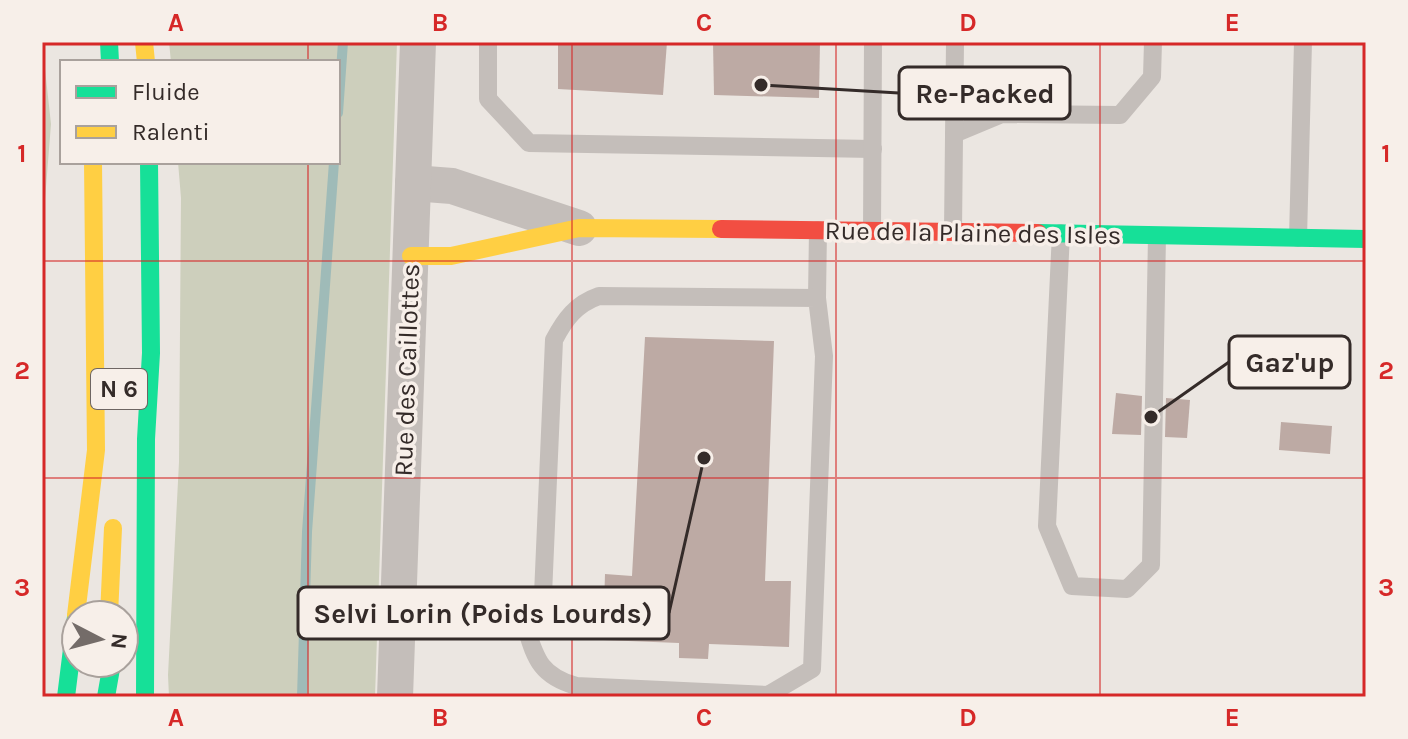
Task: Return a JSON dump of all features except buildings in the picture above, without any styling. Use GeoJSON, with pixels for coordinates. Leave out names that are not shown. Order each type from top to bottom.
{"type":"FeatureCollection","features":[{"type":"Feature","properties":{"kind":"main road"},"geometry":{"type":"LineString","coordinates":[[78,599],[96,450],[93,164]]}},
{"type":"Feature","properties":{"kind":"main road","name":"N 6"},"geometry":{"type":"LineString","coordinates":[[121,599],[146,439],[151,353],[149,164]]}},
{"type":"Feature","properties":{"kind":"main road","name":"Rue de la Plaine des Isles"},"geometry":{"type":"LineString","coordinates":[[411,256],[451,256],[579,228],[1366,239]]}},
{"type":"Feature","properties":{"kind":"main road"},"geometry":{"type":"LineString","coordinates":[[145,697],[146,439]]}},
{"type":"Feature","properties":{"kind":"main road"},"geometry":{"type":"LineString","coordinates":[[110,599],[114,510]]}},
{"type":"Feature","properties":{"kind":"street","name":"Rue des Caillottes"},"geometry":{"type":"LineString","coordinates":[[395,697],[418,42]]}},
{"type":"Feature","properties":{"kind":"street","name":"Rue de la Plaine des Isles"},"geometry":{"type":"LineString","coordinates":[[413,183],[452,186],[579,228]]}},
{"type":"Feature","properties":{"kind":"lane"},"geometry":{"type":"LineString","coordinates":[[488,42],[488,99],[529,143],[873,149]]}},
{"type":"Feature","properties":{"kind":"lane"},"geometry":{"type":"LineString","coordinates":[[872,231],[873,42]]}},
{"type":"Feature","properties":{"kind":"lane"},"geometry":{"type":"LineString","coordinates":[[953,231],[955,42]]}},
{"type":"Feature","properties":{"kind":"lane"},"geometry":{"type":"LineString","coordinates":[[954,134],[1002,114],[1120,115],[1152,77],[1153,42]]}},
{"type":"Feature","properties":{"kind":"lane"},"geometry":{"type":"LineString","coordinates":[[1298,238],[1303,42]]}},
{"type":"Feature","properties":{"kind":"lane"},"geometry":{"type":"LineString","coordinates":[[817,298],[599,296],[582,302],[564,321],[554,340],[543,595],[526,628],[532,649],[553,679],[576,686],[768,695],[812,669],[824,356],[817,298],[818,230]]}},
{"type":"Feature","properties":{"kind":"lane"},"geometry":{"type":"LineString","coordinates":[[1061,233],[1047,526],[1072,586],[1127,589],[1151,565],[1157,236]]}},
{"type":"Feature","properties":{"kind":"lane"},"geometry":{"type":"LineString","coordinates":[[397,628],[526,628]]}},
{"type":"Feature","properties":{"kind":"green space"},"geometry":{"type":"Polygon","coordinates":[[[42,42],[51,124],[44,212],[42,517],[42,42]]]}},
{"type":"Feature","properties":{"kind":"green space"},"geometry":{"type":"Polygon","coordinates":[[[169,42],[397,42],[375,697],[169,697],[179,462],[181,198],[178,164],[340,164],[340,60],[171,60],[169,42]]]}},
{"type":"Feature","properties":{"kind":"waterway"},"geometry":{"type":"LineString","coordinates":[[340,85],[343,42]]}},
{"type":"Feature","properties":{"kind":"waterway"},"geometry":{"type":"LineString","coordinates":[[302,697],[307,532],[334,164]]}},
{"type":"Feature","properties":{"kind":"traffic: fast"},"geometry":{"type":"LineString","coordinates":[[109,42],[110,60]]}},
{"type":"Feature","properties":{"kind":"traffic: fast"},"geometry":{"type":"LineString","coordinates":[[145,697],[146,439],[151,353],[149,164]]}},
{"type":"Feature","properties":{"kind":"traffic: fast"},"geometry":{"type":"LineString","coordinates":[[1038,233],[1366,239]]}},
{"type":"Feature","properties":{"kind":"traffic: fast"},"geometry":{"type":"LineString","coordinates":[[66,697],[68,679]]}},
{"type":"Feature","properties":{"kind":"traffic: fast"},"geometry":{"type":"LineString","coordinates":[[106,697],[109,679]]}},
{"type":"Feature","properties":{"kind":"traffic: slow"},"geometry":{"type":"LineString","coordinates":[[144,42],[146,60]]}},
{"type":"Feature","properties":{"kind":"traffic: slow"},"geometry":{"type":"LineString","coordinates":[[78,599],[96,450],[93,164]]}},
{"type":"Feature","properties":{"kind":"traffic: slow"},"geometry":{"type":"LineString","coordinates":[[411,256],[451,256],[579,228],[721,229]]}},
{"type":"Feature","properties":{"kind":"traffic: slow"},"geometry":{"type":"LineString","coordinates":[[110,599],[113,528]]}},
{"type":"Feature","properties":{"kind":"traffic: jam"},"geometry":{"type":"LineString","coordinates":[[721,229],[1038,233]]}},
{"type":"Feature","properties":{"kind":"place","name":"Re-Packed"},"geometry":{"type":"Point","coordinates":[761,85]}},
{"type":"Feature","properties":{"kind":"place","name":"Gaz'up"},"geometry":{"type":"Point","coordinates":[1151,417]}},
{"type":"Feature","properties":{"kind":"place","name":"Selvi Lorin (Poids Lourds)"},"geometry":{"type":"Point","coordinates":[704,458]}}]}
